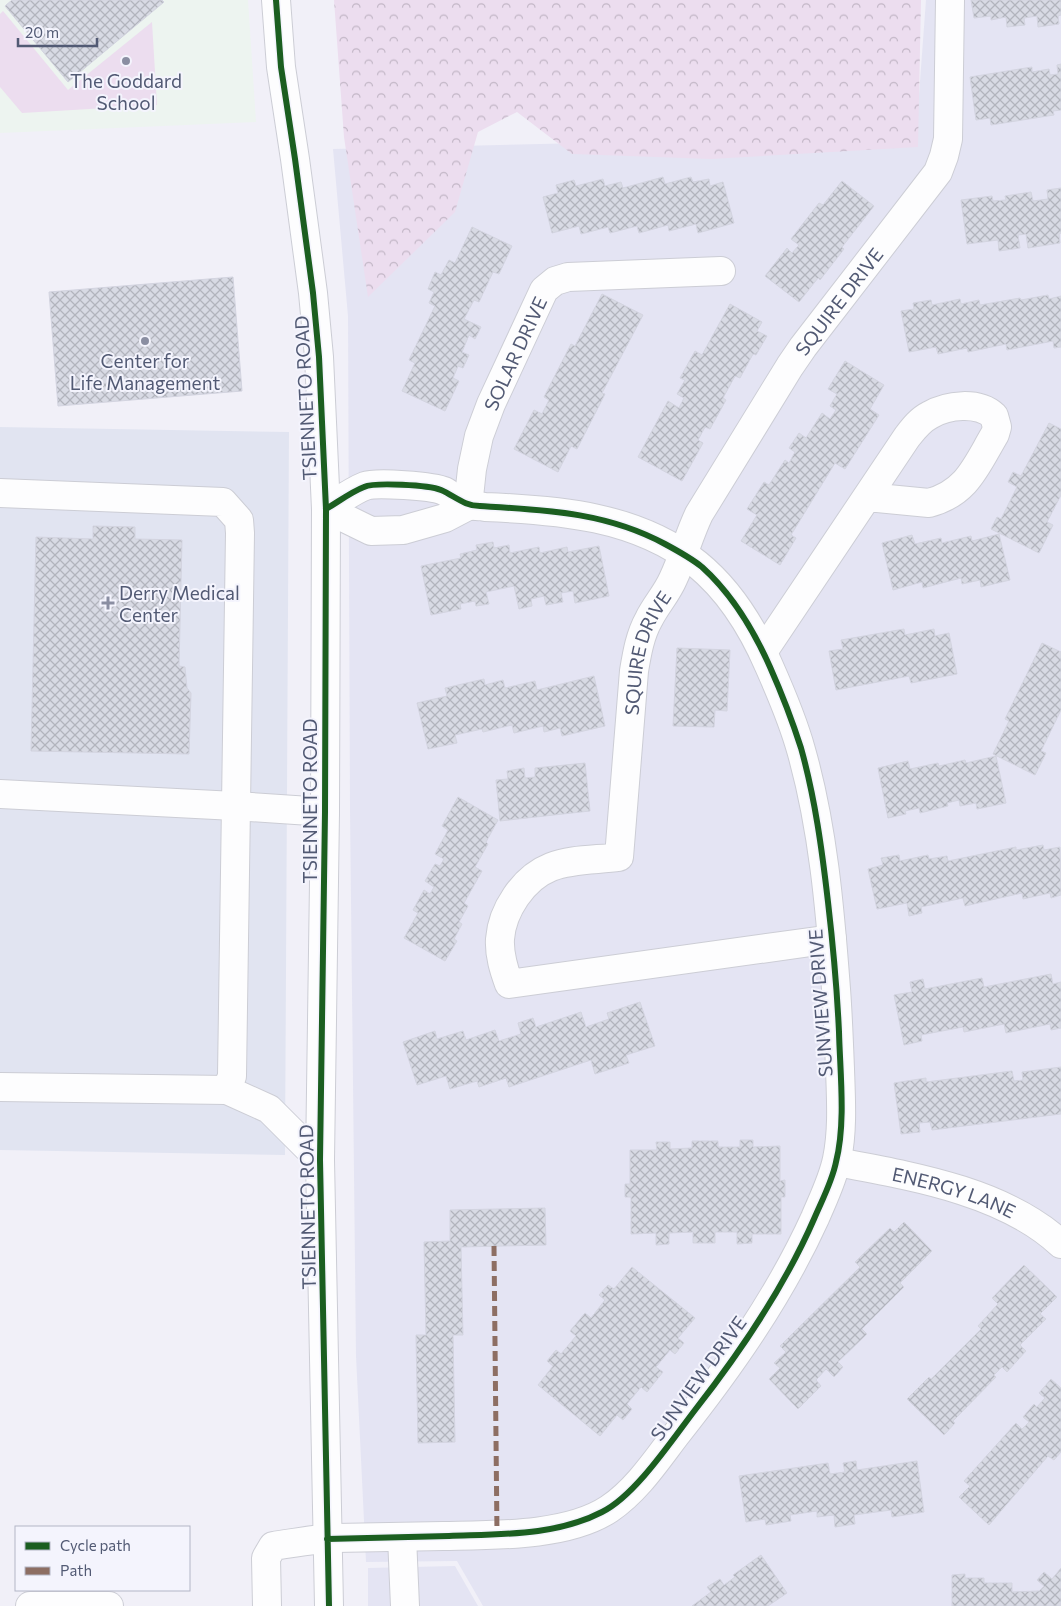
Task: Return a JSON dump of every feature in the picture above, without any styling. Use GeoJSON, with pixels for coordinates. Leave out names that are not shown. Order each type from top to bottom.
{"type":"FeatureCollection","features":[{"type":"Feature","properties":{"kind":"street","name":"TSIENNETO ROAD"},"geometry":{"type":"LineString","coordinates":[[276,0],[280,67],[295,159],[313,293],[319,357],[326,508],[325,812],[320,1160],[329,1606]]}},
{"type":"Feature","properties":{"kind":"street","name":"SQUIRE DRIVE"},"geometry":{"type":"LineString","coordinates":[[832,939],[509,984],[500,955],[503,922],[510,907],[520,892],[539,874],[551,867],[568,863],[619,857],[636,655],[642,635],[649,619],[672,582],[699,514],[790,366],[817,328],[938,172],[948,139],[950,0]]}},
{"type":"Feature","properties":{"kind":"street","name":"SOLAR DRIVE"},"geometry":{"type":"LineString","coordinates":[[468,506],[472,469],[479,436],[491,404],[544,290],[555,281],[568,278],[721,271]]}},
{"type":"Feature","properties":{"kind":"street"},"geometry":{"type":"LineString","coordinates":[[763,652],[907,437],[921,420],[941,410],[967,407],[990,412],[994,416],[997,427],[995,434],[967,480],[954,493],[929,503],[867,497]]}},
{"type":"Feature","properties":{"kind":"street","name":"SUNVIEW DRIVE"},"geometry":{"type":"LineString","coordinates":[[267,1606],[266,1558],[273,1546],[328,1539],[497,1534],[553,1529],[583,1522],[609,1509],[629,1492],[647,1472],[712,1389],[749,1337],[805,1240],[828,1188],[836,1162],[840,1136],[841,1092],[838,1012],[832,939],[824,860],[810,786],[801,749],[784,699],[763,652],[749,626],[731,600],[702,568],[683,553],[626,526],[588,516],[560,511],[468,506],[446,492],[432,487],[367,485],[326,508]]}},
{"type":"Feature","properties":{"kind":"street"},"geometry":{"type":"LineString","coordinates":[[0,493],[223,502],[239,520],[232,1076],[227,1090]]}},
{"type":"Feature","properties":{"kind":"street"},"geometry":{"type":"LineString","coordinates":[[326,508],[371,531],[403,530],[446,518],[468,506]]}},
{"type":"Feature","properties":{"kind":"street"},"geometry":{"type":"LineString","coordinates":[[0,794],[325,812]]}},
{"type":"Feature","properties":{"kind":"street"},"geometry":{"type":"LineString","coordinates":[[0,1087],[227,1090],[269,1109],[320,1160]]}},
{"type":"Feature","properties":{"kind":"street","name":"ENERGY LANE"},"geometry":{"type":"LineString","coordinates":[[836,1162],[923,1179],[962,1190],[1005,1208],[1032,1222],[1061,1244]]}},
{"type":"Feature","properties":{"kind":"street"},"geometry":{"type":"LineString","coordinates":[[402,1537],[405,1606]]}},
{"type":"Feature","properties":{"kind":"street"},"geometry":{"type":"LineString","coordinates":[[30,1606],[109,1606]]}},
{"type":"Feature","properties":{"kind":"shaded area","name":"The Goddard School"},"geometry":{"type":"Polygon","coordinates":[[[0,0],[248,0],[256,122],[0,133],[0,0]]]}},
{"type":"Feature","properties":{"kind":"shaded area"},"geometry":{"type":"Polygon","coordinates":[[[926,0],[1061,0],[1061,1606],[483,1606],[457,1561],[366,1562],[356,1356],[350,809],[348,316],[333,149],[916,135],[926,0]]]}},
{"type":"Feature","properties":{"kind":"shaded area"},"geometry":{"type":"Polygon","coordinates":[[[0,427],[289,432],[285,1155],[0,1150],[0,427]]]}},
{"type":"Feature","properties":{"kind":"shaded area"},"geometry":{"type":"Polygon","coordinates":[[[455,1566],[478,1606],[368,1606],[368,1568],[455,1566]]]}},
{"type":"Feature","properties":{"kind":"green space"},"geometry":{"type":"Polygon","coordinates":[[[334,0],[921,0],[918,147],[711,159],[572,154],[517,112],[478,132],[455,212],[368,297],[344,137],[334,0]]]}},
{"type":"Feature","properties":{"kind":"green space"},"geometry":{"type":"Polygon","coordinates":[[[3,11],[68,90],[152,22],[157,105],[22,113],[0,87],[0,14],[3,11]]]}},
{"type":"Feature","properties":{"kind":"building"},"geometry":{"type":"Polygon","coordinates":[[[12,0],[162,0],[164,2],[68,82],[5,6],[12,0]]]}},
{"type":"Feature","properties":{"kind":"building"},"geometry":{"type":"Polygon","coordinates":[[[971,0],[1061,0],[1061,15],[1058,16],[1059,24],[1038,27],[1037,16],[1024,18],[1025,25],[1007,27],[1006,17],[991,20],[991,16],[974,18],[971,0]]]}},
{"type":"Feature","properties":{"kind":"building"},"geometry":{"type":"Polygon","coordinates":[[[1061,64],[1061,110],[1053,111],[1054,115],[991,125],[990,118],[976,120],[970,77],[1032,67],[1032,72],[1049,69],[1050,75],[1058,74],[1057,65],[1061,64]]]}},
{"type":"Feature","properties":{"kind":"building"},"geometry":{"type":"Polygon","coordinates":[[[663,177],[665,184],[691,177],[693,182],[709,179],[710,186],[723,182],[734,223],[698,233],[696,224],[669,231],[668,225],[639,233],[637,226],[610,233],[608,227],[581,234],[579,226],[552,233],[543,197],[558,193],[556,185],[574,180],[576,186],[603,179],[605,186],[621,182],[623,188],[663,177]]]}},
{"type":"Feature","properties":{"kind":"building"},"geometry":{"type":"Polygon","coordinates":[[[842,181],[874,206],[842,247],[844,249],[820,280],[818,278],[799,302],[765,276],[787,248],[792,253],[799,245],[791,239],[819,203],[823,205],[842,181]]]}},
{"type":"Feature","properties":{"kind":"building"},"geometry":{"type":"Polygon","coordinates":[[[1061,188],[1060,243],[1028,248],[1026,234],[1018,235],[1020,248],[999,251],[998,240],[967,244],[961,200],[992,196],[993,201],[1006,200],[1005,196],[1031,192],[1033,201],[1048,199],[1047,190],[1061,188]]]}},
{"type":"Feature","properties":{"kind":"building"},"geometry":{"type":"Polygon","coordinates":[[[472,227],[512,246],[499,274],[493,272],[479,302],[474,300],[464,319],[481,327],[475,339],[469,335],[462,352],[469,355],[463,368],[458,366],[453,378],[459,381],[445,411],[402,391],[415,363],[409,360],[435,306],[429,303],[434,292],[428,289],[435,272],[441,275],[449,260],[455,263],[472,227]]]}},
{"type":"Feature","properties":{"kind":"building","name":"Center for Life Management"},"geometry":{"type":"Polygon","coordinates":[[[233,277],[242,391],[58,406],[49,292],[233,277]]]}},
{"type":"Feature","properties":{"kind":"building"},"geometry":{"type":"Polygon","coordinates":[[[602,294],[643,315],[602,393],[605,394],[577,449],[571,446],[558,472],[514,449],[534,410],[542,414],[549,400],[544,397],[571,344],[575,346],[602,294]]]}},
{"type":"Feature","properties":{"kind":"building"},"geometry":{"type":"Polygon","coordinates":[[[1048,295],[1049,299],[1061,296],[1061,347],[1054,348],[1053,341],[1007,350],[1006,344],[968,352],[967,348],[938,354],[936,347],[909,352],[901,311],[914,309],[913,303],[931,300],[932,305],[960,299],[961,304],[979,300],[980,305],[1048,295]]]}},
{"type":"Feature","properties":{"kind":"building"},"geometry":{"type":"Polygon","coordinates":[[[730,304],[762,322],[757,331],[767,336],[756,355],[753,354],[740,378],[735,376],[723,398],[726,400],[710,429],[705,427],[698,440],[703,443],[682,481],[638,457],[668,401],[679,408],[684,398],[677,394],[685,380],[680,378],[695,351],[702,355],[730,304]]]}},
{"type":"Feature","properties":{"kind":"building"},"geometry":{"type":"Polygon","coordinates":[[[845,361],[884,385],[870,409],[879,415],[845,469],[835,463],[791,535],[796,538],[780,565],[741,541],[757,515],[747,509],[764,482],[769,485],[785,460],[789,463],[795,452],[789,448],[799,433],[806,438],[822,413],[830,419],[836,410],[830,406],[837,394],[828,389],[845,361]]]}},
{"type":"Feature","properties":{"kind":"building"},"geometry":{"type":"Polygon","coordinates":[[[1049,423],[1061,429],[1061,495],[1047,522],[1053,525],[1039,553],[991,529],[997,517],[1001,519],[1017,487],[1008,482],[1013,472],[1021,476],[1049,423]]]}},
{"type":"Feature","properties":{"kind":"building","name":"Derry Medical Center"},"geometry":{"type":"Polygon","coordinates":[[[93,526],[135,527],[135,539],[182,540],[179,666],[185,667],[187,688],[191,693],[189,754],[31,751],[36,537],[93,539],[93,526]]]}},
{"type":"Feature","properties":{"kind":"building"},"geometry":{"type":"Polygon","coordinates":[[[999,534],[1010,580],[981,587],[980,580],[962,584],[961,578],[923,588],[922,582],[893,590],[882,543],[912,535],[915,544],[941,538],[942,543],[971,536],[972,541],[999,534]]]}},
{"type":"Feature","properties":{"kind":"building"},"geometry":{"type":"Polygon","coordinates":[[[493,542],[494,548],[509,545],[510,553],[539,547],[540,553],[567,547],[568,552],[599,546],[609,596],[575,603],[573,591],[561,593],[563,602],[546,605],[544,596],[531,599],[532,606],[519,609],[514,586],[486,592],[489,604],[476,606],[475,601],[460,604],[461,609],[431,615],[421,566],[461,558],[460,554],[477,550],[476,545],[493,542]]]}},
{"type":"Feature","properties":{"kind":"building"},"geometry":{"type":"Polygon","coordinates":[[[904,629],[905,635],[934,629],[935,636],[949,633],[957,674],[911,683],[909,676],[836,690],[829,651],[843,649],[841,640],[904,629]]]}},
{"type":"Feature","properties":{"kind":"building"},"geometry":{"type":"Polygon","coordinates":[[[1042,643],[1061,652],[1061,710],[1041,751],[1046,753],[1035,775],[993,754],[1009,721],[1005,719],[1042,643]]]}},
{"type":"Feature","properties":{"kind":"building"},"geometry":{"type":"Polygon","coordinates":[[[677,648],[730,650],[727,711],[715,710],[714,727],[673,726],[677,648]]]}},
{"type":"Feature","properties":{"kind":"building"},"geometry":{"type":"Polygon","coordinates":[[[594,676],[605,726],[562,736],[560,728],[544,732],[543,726],[514,733],[512,725],[483,732],[482,729],[455,735],[457,743],[428,749],[417,703],[447,696],[445,688],[484,679],[485,685],[503,680],[505,688],[535,681],[537,690],[594,676]]]}},
{"type":"Feature","properties":{"kind":"building"},"geometry":{"type":"Polygon","coordinates":[[[996,756],[1006,803],[977,809],[976,803],[960,806],[959,800],[947,803],[948,806],[920,813],[919,808],[905,811],[906,814],[888,818],[878,768],[908,761],[910,769],[938,763],[939,766],[965,760],[966,763],[996,756]]]}},
{"type":"Feature","properties":{"kind":"building"},"geometry":{"type":"Polygon","coordinates":[[[585,763],[590,811],[500,821],[496,780],[508,779],[507,771],[524,768],[525,778],[535,777],[535,768],[585,763]]]}},
{"type":"Feature","properties":{"kind":"building"},"geometry":{"type":"Polygon","coordinates":[[[458,797],[498,820],[486,842],[488,844],[475,867],[482,871],[464,903],[468,906],[459,922],[462,924],[454,939],[457,941],[445,961],[404,938],[418,913],[413,910],[424,890],[430,894],[434,887],[425,881],[435,864],[440,866],[444,859],[435,854],[448,830],[442,826],[458,797]]]}},
{"type":"Feature","properties":{"kind":"building"},"geometry":{"type":"Polygon","coordinates":[[[1043,845],[1044,850],[1060,847],[1061,895],[1051,898],[1050,893],[1023,899],[1022,893],[965,906],[963,898],[921,907],[922,913],[909,916],[907,903],[877,909],[868,869],[883,865],[881,858],[899,855],[900,861],[928,855],[929,859],[947,856],[948,861],[1016,847],[1016,850],[1043,845]]]}},
{"type":"Feature","properties":{"kind":"building"},"geometry":{"type":"Polygon","coordinates":[[[1051,974],[1053,984],[1061,982],[1061,1028],[1051,1030],[1050,1024],[1006,1033],[1004,1024],[964,1032],[963,1027],[921,1035],[922,1041],[904,1045],[894,995],[912,992],[910,982],[923,979],[925,989],[982,978],[984,987],[1051,974]]]}},
{"type":"Feature","properties":{"kind":"building"},"geometry":{"type":"Polygon","coordinates":[[[640,1002],[655,1046],[626,1055],[629,1063],[595,1074],[591,1060],[509,1087],[506,1078],[479,1087],[477,1081],[450,1089],[446,1076],[417,1085],[403,1042],[435,1031],[437,1039],[463,1031],[466,1040],[495,1030],[499,1041],[521,1034],[518,1023],[533,1018],[536,1027],[581,1012],[586,1027],[609,1019],[607,1013],[640,1002]]]}},
{"type":"Feature","properties":{"kind":"building"},"geometry":{"type":"Polygon","coordinates":[[[1061,1067],[1061,1114],[932,1130],[930,1122],[919,1123],[920,1132],[901,1134],[894,1083],[926,1078],[926,1082],[1012,1071],[1014,1081],[1023,1080],[1022,1072],[1061,1067]]]}},
{"type":"Feature","properties":{"kind":"building"},"geometry":{"type":"Polygon","coordinates":[[[740,1140],[753,1140],[753,1147],[780,1146],[780,1181],[785,1180],[785,1197],[781,1197],[781,1234],[752,1234],[752,1243],[737,1244],[737,1232],[715,1232],[715,1243],[693,1243],[693,1232],[669,1233],[669,1244],[656,1245],[656,1233],[631,1234],[631,1197],[625,1197],[625,1184],[630,1184],[630,1150],[657,1150],[656,1142],[670,1142],[670,1149],[692,1148],[692,1141],[718,1141],[718,1147],[740,1147],[740,1140]]]}},
{"type":"Feature","properties":{"kind":"building"},"geometry":{"type":"Polygon","coordinates":[[[545,1208],[546,1245],[461,1247],[463,1335],[453,1335],[455,1442],[418,1443],[416,1335],[426,1335],[424,1242],[450,1241],[450,1210],[545,1208]]]}},
{"type":"Feature","properties":{"kind":"building"},"geometry":{"type":"Polygon","coordinates":[[[904,1222],[932,1251],[900,1283],[904,1287],[862,1329],[867,1334],[838,1362],[843,1367],[834,1377],[826,1369],[816,1380],[821,1386],[798,1409],[769,1379],[780,1368],[774,1363],[786,1352],[780,1346],[860,1267],[855,1262],[890,1228],[894,1232],[904,1222]]]}},
{"type":"Feature","properties":{"kind":"building"},"geometry":{"type":"Polygon","coordinates":[[[1024,1265],[1057,1297],[1040,1314],[1046,1319],[1020,1345],[1026,1351],[1007,1372],[1002,1367],[994,1375],[996,1377],[953,1421],[955,1423],[944,1435],[907,1399],[929,1377],[931,1379],[981,1329],[978,1326],[998,1304],[992,1298],[1024,1265]]]}},
{"type":"Feature","properties":{"kind":"building"},"geometry":{"type":"Polygon","coordinates":[[[632,1267],[695,1318],[678,1338],[684,1343],[675,1354],[670,1350],[656,1367],[663,1372],[647,1392],[641,1387],[627,1404],[632,1409],[623,1420],[617,1415],[600,1436],[538,1385],[553,1366],[547,1361],[556,1350],[561,1354],[576,1336],[570,1331],[585,1313],[591,1318],[605,1300],[599,1295],[608,1285],[614,1289],[632,1267]]]}},
{"type":"Feature","properties":{"kind":"building"},"geometry":{"type":"Polygon","coordinates":[[[1051,1379],[1061,1388],[1061,1452],[1054,1460],[1048,1456],[989,1525],[959,1497],[970,1486],[964,1481],[1016,1423],[1022,1429],[1029,1422],[1023,1417],[1034,1404],[1037,1407],[1045,1398],[1039,1393],[1051,1379]]]}},
{"type":"Feature","properties":{"kind":"building"},"geometry":{"type":"Polygon","coordinates":[[[856,1461],[857,1470],[917,1461],[924,1512],[892,1517],[891,1510],[854,1515],[855,1524],[835,1527],[834,1515],[817,1517],[817,1511],[790,1515],[791,1521],[766,1525],[765,1519],[746,1522],[739,1476],[828,1463],[830,1474],[845,1472],[843,1463],[856,1461]]]}},
{"type":"Feature","properties":{"kind":"building"},"geometry":{"type":"Polygon","coordinates":[[[761,1555],[787,1593],[768,1606],[692,1606],[711,1592],[707,1587],[720,1579],[724,1585],[735,1577],[733,1575],[761,1555]]]}},
{"type":"Feature","properties":{"kind":"building"},"geometry":{"type":"Polygon","coordinates":[[[1061,1568],[1061,1606],[952,1606],[952,1575],[965,1574],[965,1578],[984,1578],[984,1583],[1012,1583],[1012,1592],[1039,1591],[1044,1586],[1037,1580],[1044,1572],[1052,1579],[1061,1568]]]}},
{"type":"Feature","properties":{"kind":"marked path"},"geometry":{"type":"LineString","coordinates":[[494,1246],[497,1534]]}},
{"type":"Feature","properties":{"kind":"cycle path"},"geometry":{"type":"LineString","coordinates":[[276,0],[281,67],[313,293],[319,357],[326,509],[325,812],[320,1160],[329,1606]]}},
{"type":"Feature","properties":{"kind":"cycle path"},"geometry":{"type":"LineString","coordinates":[[326,509],[349,494],[370,485],[402,485],[435,488],[474,506],[575,514],[620,525],[643,533],[675,549],[702,567],[723,589],[741,614],[764,653],[779,687],[806,767],[818,824],[830,918],[835,967],[842,1097],[841,1131],[834,1169],[814,1219],[789,1270],[761,1318],[729,1365],[664,1451],[627,1494],[602,1512],[566,1526],[547,1530],[488,1535],[327,1539]]}},
{"type":"Feature","properties":{"kind":"place","name":"The Goddard School"},"geometry":{"type":"Point","coordinates":[126,61]}},
{"type":"Feature","properties":{"kind":"place","name":"Center for Life Management"},"geometry":{"type":"Point","coordinates":[145,341]}},
{"type":"Feature","properties":{"kind":"place","name":"Derry Medical Center"},"geometry":{"type":"Point","coordinates":[108,603]}}]}
